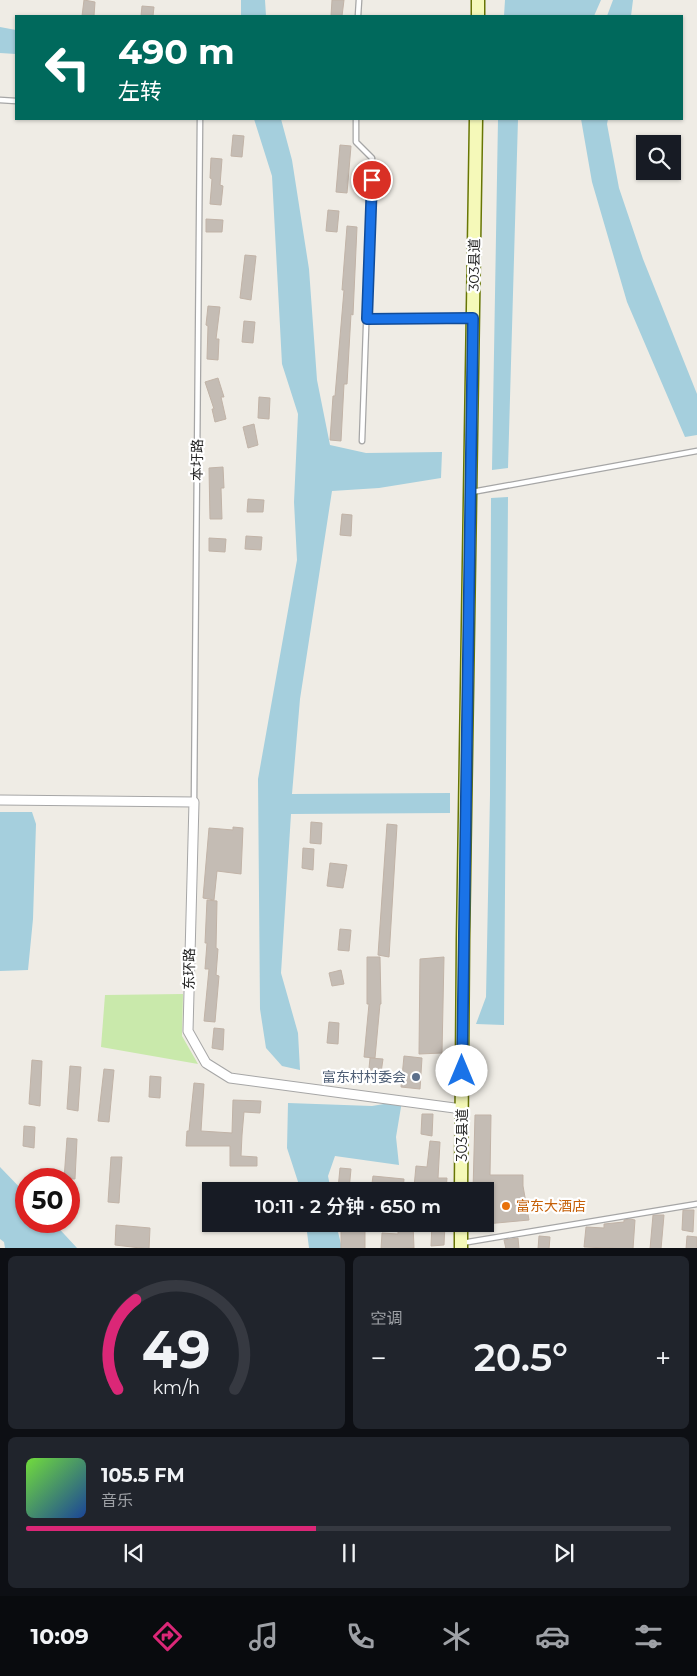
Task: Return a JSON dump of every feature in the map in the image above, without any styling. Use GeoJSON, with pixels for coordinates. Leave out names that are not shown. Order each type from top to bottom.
{"type":"FeatureCollection","features":[{"type":"Feature","properties":{"kind":"main road"},"geometry":{"type":"LineString","coordinates":[[478,0],[478,15]]}},
{"type":"Feature","properties":{"kind":"main road","name":"303县道"},"geometry":{"type":"LineString","coordinates":[[461,1182],[476,120]]}},
{"type":"Feature","properties":{"kind":"main road"},"geometry":{"type":"LineString","coordinates":[[461,1232],[461,1246]]}},
{"type":"Feature","properties":{"kind":"street"},"geometry":{"type":"LineString","coordinates":[[0,800],[194,802]]}},
{"type":"Feature","properties":{"kind":"street","name":"东环路"},"geometry":{"type":"LineString","coordinates":[[194,802],[188,1031],[206,1063],[230,1078],[462,1109]]}},
{"type":"Feature","properties":{"kind":"lane"},"geometry":{"type":"LineString","coordinates":[[358,15],[359,0]]}},
{"type":"Feature","properties":{"kind":"lane"},"geometry":{"type":"LineString","coordinates":[[0,100],[15,101]]}},
{"type":"Feature","properties":{"kind":"lane","name":"本圩路"},"geometry":{"type":"LineString","coordinates":[[194,802],[200,120]]}},
{"type":"Feature","properties":{"kind":"lane"},"geometry":{"type":"LineString","coordinates":[[356,120],[356,142],[372,158],[362,441]]}},
{"type":"Feature","properties":{"kind":"lane"},"geometry":{"type":"LineString","coordinates":[[367,319],[473,318]]}},
{"type":"Feature","properties":{"kind":"lane"},"geometry":{"type":"LineString","coordinates":[[470,492],[697,452]]}},
{"type":"Feature","properties":{"kind":"lane"},"geometry":{"type":"LineString","coordinates":[[461,1246],[697,1204]]}},
{"type":"Feature","properties":{"kind":"green space"},"geometry":{"type":"Polygon","coordinates":[[[183,994],[182,1036],[198,1064],[101,1047],[105,995],[183,994]]]}},
{"type":"Feature","properties":{"kind":"water"},"geometry":{"type":"Polygon","coordinates":[[[241,0],[265,0],[266,15],[241,15],[241,0]]]}},
{"type":"Feature","properties":{"kind":"water"},"geometry":{"type":"Polygon","coordinates":[[[505,0],[601,0],[594,15],[504,15],[505,0]]]}},
{"type":"Feature","properties":{"kind":"water"},"geometry":{"type":"Polygon","coordinates":[[[613,0],[633,0],[631,15],[607,15],[613,0]]]}},
{"type":"Feature","properties":{"kind":"water"},"geometry":{"type":"Polygon","coordinates":[[[0,27],[15,30],[15,54],[0,53],[0,27]]]}},
{"type":"Feature","properties":{"kind":"water"},"geometry":{"type":"Polygon","coordinates":[[[254,120],[281,120],[292,160],[309,269],[317,380],[330,445],[366,453],[442,452],[441,478],[379,488],[332,491],[300,699],[292,794],[450,793],[450,813],[291,814],[281,973],[298,1033],[300,1070],[282,1066],[266,1048],[260,1009],[258,779],[297,560],[294,502],[298,414],[282,364],[272,176],[254,120]]]}},
{"type":"Feature","properties":{"kind":"water"},"geometry":{"type":"Polygon","coordinates":[[[498,120],[518,120],[508,468],[492,470],[498,120]]]}},
{"type":"Feature","properties":{"kind":"water"},"geometry":{"type":"Polygon","coordinates":[[[581,120],[608,120],[619,188],[643,259],[697,394],[697,435],[685,437],[627,302],[592,182],[581,120]]]}},
{"type":"Feature","properties":{"kind":"water"},"geometry":{"type":"Polygon","coordinates":[[[508,497],[504,1025],[476,1024],[486,997],[490,795],[491,498],[508,497]]]}},
{"type":"Feature","properties":{"kind":"water"},"geometry":{"type":"Polygon","coordinates":[[[0,812],[32,812],[36,824],[33,919],[28,970],[0,971],[0,812]]]}},
{"type":"Feature","properties":{"kind":"water"},"geometry":{"type":"Polygon","coordinates":[[[402,1101],[396,1137],[399,1165],[335,1156],[328,1176],[329,1182],[298,1182],[287,1148],[288,1103],[372,1106],[402,1101]]]}},
{"type":"Feature","properties":{"kind":"water"},"geometry":{"type":"Polygon","coordinates":[[[0,1167],[15,1183],[15,1233],[63,1233],[77,1248],[5,1248],[4,1242],[0,1239],[0,1167]]]}},
{"type":"Feature","properties":{"kind":"water"},"geometry":{"type":"Polygon","coordinates":[[[307,1232],[338,1232],[342,1248],[309,1248],[307,1232]]]}},
{"type":"Feature","properties":{"kind":"building"},"geometry":{"type":"Polygon","coordinates":[[[84,0],[95,2],[94,15],[82,15],[84,0]]]}},
{"type":"Feature","properties":{"kind":"building"},"geometry":{"type":"Polygon","coordinates":[[[332,0],[344,0],[342,15],[331,15],[332,0]]]}},
{"type":"Feature","properties":{"kind":"building"},"geometry":{"type":"Polygon","coordinates":[[[142,6],[154,7],[153,15],[141,15],[142,6]]]}},
{"type":"Feature","properties":{"kind":"building"},"geometry":{"type":"Polygon","coordinates":[[[233,135],[244,136],[242,157],[231,156],[233,135]]]}},
{"type":"Feature","properties":{"kind":"building"},"geometry":{"type":"Polygon","coordinates":[[[340,145],[351,146],[347,193],[336,192],[340,145]]]}},
{"type":"Feature","properties":{"kind":"building"},"geometry":{"type":"Polygon","coordinates":[[[211,158],[222,159],[220,185],[223,186],[221,205],[210,204],[211,158]]]}},
{"type":"Feature","properties":{"kind":"building"},"geometry":{"type":"Polygon","coordinates":[[[328,210],[339,211],[337,232],[326,231],[328,210]]]}},
{"type":"Feature","properties":{"kind":"building"},"geometry":{"type":"Polygon","coordinates":[[[206,219],[223,220],[222,232],[206,232],[206,219]]]}},
{"type":"Feature","properties":{"kind":"building"},"geometry":{"type":"Polygon","coordinates":[[[347,226],[357,227],[353,315],[351,314],[347,384],[344,384],[341,441],[330,440],[344,290],[342,290],[347,226]]]}},
{"type":"Feature","properties":{"kind":"building"},"geometry":{"type":"Polygon","coordinates":[[[245,255],[256,256],[251,300],[240,298],[245,255]]]}},
{"type":"Feature","properties":{"kind":"building"},"geometry":{"type":"Polygon","coordinates":[[[208,306],[220,307],[216,339],[219,339],[218,360],[207,359],[208,326],[206,325],[208,306]]]}},
{"type":"Feature","properties":{"kind":"building"},"geometry":{"type":"Polygon","coordinates":[[[244,321],[255,322],[253,343],[242,342],[244,321]]]}},
{"type":"Feature","properties":{"kind":"building"},"geometry":{"type":"Polygon","coordinates":[[[218,378],[224,397],[221,397],[226,419],[215,422],[212,409],[214,409],[205,382],[218,378]]]}},
{"type":"Feature","properties":{"kind":"building"},"geometry":{"type":"Polygon","coordinates":[[[259,397],[270,398],[269,419],[258,418],[259,397]]]}},
{"type":"Feature","properties":{"kind":"building"},"geometry":{"type":"Polygon","coordinates":[[[254,424],[258,445],[248,448],[243,427],[254,424]]]}},
{"type":"Feature","properties":{"kind":"building"},"geometry":{"type":"Polygon","coordinates":[[[223,467],[224,488],[221,488],[222,519],[210,519],[209,468],[223,467]]]}},
{"type":"Feature","properties":{"kind":"building"},"geometry":{"type":"Polygon","coordinates":[[[248,499],[264,500],[263,512],[247,512],[248,499]]]}},
{"type":"Feature","properties":{"kind":"building"},"geometry":{"type":"Polygon","coordinates":[[[342,514],[352,515],[351,536],[340,535],[342,514]]]}},
{"type":"Feature","properties":{"kind":"building"},"geometry":{"type":"Polygon","coordinates":[[[246,536],[262,537],[261,550],[245,549],[246,536]]]}},
{"type":"Feature","properties":{"kind":"building"},"geometry":{"type":"Polygon","coordinates":[[[209,538],[226,539],[225,552],[209,551],[209,538]]]}},
{"type":"Feature","properties":{"kind":"building"},"geometry":{"type":"Polygon","coordinates":[[[311,822],[322,823],[321,844],[310,843],[311,822]]]}},
{"type":"Feature","properties":{"kind":"building"},"geometry":{"type":"Polygon","coordinates":[[[387,824],[397,825],[389,957],[378,955],[387,824]]]}},
{"type":"Feature","properties":{"kind":"building"},"geometry":{"type":"Polygon","coordinates":[[[233,827],[243,828],[241,874],[217,871],[214,900],[203,898],[209,828],[233,830],[233,827]]]}},
{"type":"Feature","properties":{"kind":"building"},"geometry":{"type":"Polygon","coordinates":[[[303,848],[314,849],[313,870],[302,868],[303,848]]]}},
{"type":"Feature","properties":{"kind":"building"},"geometry":{"type":"Polygon","coordinates":[[[330,863],[347,865],[343,888],[327,886],[330,863]]]}},
{"type":"Feature","properties":{"kind":"building"},"geometry":{"type":"Polygon","coordinates":[[[207,900],[217,901],[216,948],[218,949],[216,975],[219,976],[215,1022],[204,1021],[209,969],[205,969],[207,900]]]}},
{"type":"Feature","properties":{"kind":"building"},"geometry":{"type":"Polygon","coordinates":[[[340,929],[351,930],[349,951],[338,950],[340,929]]]}},
{"type":"Feature","properties":{"kind":"building"},"geometry":{"type":"Polygon","coordinates":[[[367,957],[380,957],[381,1004],[375,1058],[364,1057],[369,1004],[367,1004],[367,957]]]}},
{"type":"Feature","properties":{"kind":"building"},"geometry":{"type":"Polygon","coordinates":[[[444,957],[442,1053],[419,1054],[420,959],[444,957]]]}},
{"type":"Feature","properties":{"kind":"building"},"geometry":{"type":"Polygon","coordinates":[[[341,970],[344,984],[332,986],[329,973],[341,970]]]}},
{"type":"Feature","properties":{"kind":"building"},"geometry":{"type":"Polygon","coordinates":[[[329,1022],[339,1023],[338,1044],[327,1043],[329,1022]]]}},
{"type":"Feature","properties":{"kind":"building"},"geometry":{"type":"Polygon","coordinates":[[[214,1028],[224,1029],[223,1050],[212,1048],[214,1028]]]}},
{"type":"Feature","properties":{"kind":"building"},"geometry":{"type":"Polygon","coordinates":[[[404,1056],[422,1058],[420,1089],[401,1087],[404,1056]]]}},
{"type":"Feature","properties":{"kind":"building"},"geometry":{"type":"Polygon","coordinates":[[[370,1058],[383,1059],[380,1080],[368,1079],[370,1058]]]}},
{"type":"Feature","properties":{"kind":"building"},"geometry":{"type":"Polygon","coordinates":[[[32,1060],[42,1061],[40,1106],[29,1104],[32,1060]]]}},
{"type":"Feature","properties":{"kind":"building"},"geometry":{"type":"Polygon","coordinates":[[[70,1066],[81,1067],[78,1111],[67,1109],[70,1066]]]}},
{"type":"Feature","properties":{"kind":"building"},"geometry":{"type":"Polygon","coordinates":[[[104,1069],[114,1070],[109,1122],[98,1121],[104,1069]]]}},
{"type":"Feature","properties":{"kind":"building"},"geometry":{"type":"Polygon","coordinates":[[[150,1076],[161,1077],[160,1098],[149,1097],[150,1076]]]}},
{"type":"Feature","properties":{"kind":"building"},"geometry":{"type":"Polygon","coordinates":[[[194,1083],[204,1084],[201,1131],[232,1133],[233,1100],[261,1101],[260,1113],[244,1112],[242,1135],[241,1156],[257,1157],[257,1166],[230,1166],[230,1146],[186,1146],[194,1083]]]}},
{"type":"Feature","properties":{"kind":"building"},"geometry":{"type":"Polygon","coordinates":[[[422,1114],[433,1114],[432,1136],[421,1134],[422,1114]]]}},
{"type":"Feature","properties":{"kind":"building","name":"富东大酒店"},"geometry":{"type":"Polygon","coordinates":[[[475,1115],[491,1115],[490,1175],[523,1175],[529,1220],[494,1223],[494,1182],[473,1182],[475,1115]]]}},
{"type":"Feature","properties":{"kind":"building"},"geometry":{"type":"Polygon","coordinates":[[[24,1126],[35,1127],[34,1148],[23,1146],[24,1126]]]}},
{"type":"Feature","properties":{"kind":"building"},"geometry":{"type":"Polygon","coordinates":[[[67,1138],[77,1139],[76,1168],[65,1168],[67,1138]]]}},
{"type":"Feature","properties":{"kind":"building"},"geometry":{"type":"Polygon","coordinates":[[[430,1141],[440,1142],[438,1178],[447,1178],[447,1182],[414,1182],[416,1166],[427,1167],[430,1141]]]}},
{"type":"Feature","properties":{"kind":"building"},"geometry":{"type":"Polygon","coordinates":[[[111,1157],[122,1157],[119,1203],[108,1202],[111,1157]]]}},
{"type":"Feature","properties":{"kind":"building"},"geometry":{"type":"Polygon","coordinates":[[[340,1168],[351,1169],[350,1182],[339,1182],[340,1168]]]}},
{"type":"Feature","properties":{"kind":"building"},"geometry":{"type":"Polygon","coordinates":[[[373,1176],[404,1179],[404,1182],[372,1182],[373,1176]]]}},
{"type":"Feature","properties":{"kind":"building"},"geometry":{"type":"Polygon","coordinates":[[[683,1210],[694,1210],[693,1232],[682,1230],[683,1210]]]}},
{"type":"Feature","properties":{"kind":"building"},"geometry":{"type":"Polygon","coordinates":[[[653,1215],[664,1215],[661,1248],[650,1248],[653,1215]]]}},
{"type":"Feature","properties":{"kind":"building"},"geometry":{"type":"Polygon","coordinates":[[[624,1220],[635,1220],[633,1248],[584,1247],[586,1227],[604,1228],[604,1224],[624,1222],[624,1220]]]}},
{"type":"Feature","properties":{"kind":"building"},"geometry":{"type":"Polygon","coordinates":[[[116,1225],[150,1228],[149,1248],[115,1245],[116,1225]]]}},
{"type":"Feature","properties":{"kind":"building"},"geometry":{"type":"Polygon","coordinates":[[[341,1232],[365,1232],[365,1248],[341,1248],[341,1232]]]}},
{"type":"Feature","properties":{"kind":"building"},"geometry":{"type":"Polygon","coordinates":[[[398,1232],[413,1232],[414,1248],[381,1248],[382,1233],[398,1234],[398,1232]]]}},
{"type":"Feature","properties":{"kind":"building"},"geometry":{"type":"Polygon","coordinates":[[[432,1232],[445,1232],[444,1245],[431,1246],[432,1232]]]}},
{"type":"Feature","properties":{"kind":"building"},"geometry":{"type":"Polygon","coordinates":[[[539,1236],[550,1237],[549,1248],[538,1248],[539,1236]]]}},
{"type":"Feature","properties":{"kind":"building"},"geometry":{"type":"Polygon","coordinates":[[[687,1236],[697,1237],[697,1248],[686,1248],[687,1236]]]}},
{"type":"Feature","properties":{"kind":"building"},"geometry":{"type":"Polygon","coordinates":[[[518,1238],[519,1248],[506,1248],[504,1240],[518,1238]]]}},
{"type":"Feature","properties":{"kind":"place","name":"富东村村委会"},"geometry":{"type":"Point","coordinates":[416,1077]}},
{"type":"Feature","properties":{"kind":"place","name":"富东大酒店"},"geometry":{"type":"Point","coordinates":[506,1206]}},
{"type":"Feature","properties":{"kind":"route"},"geometry":{"type":"LineString","coordinates":[[372,180],[367,319],[473,318],[462,1071]]}}]}
